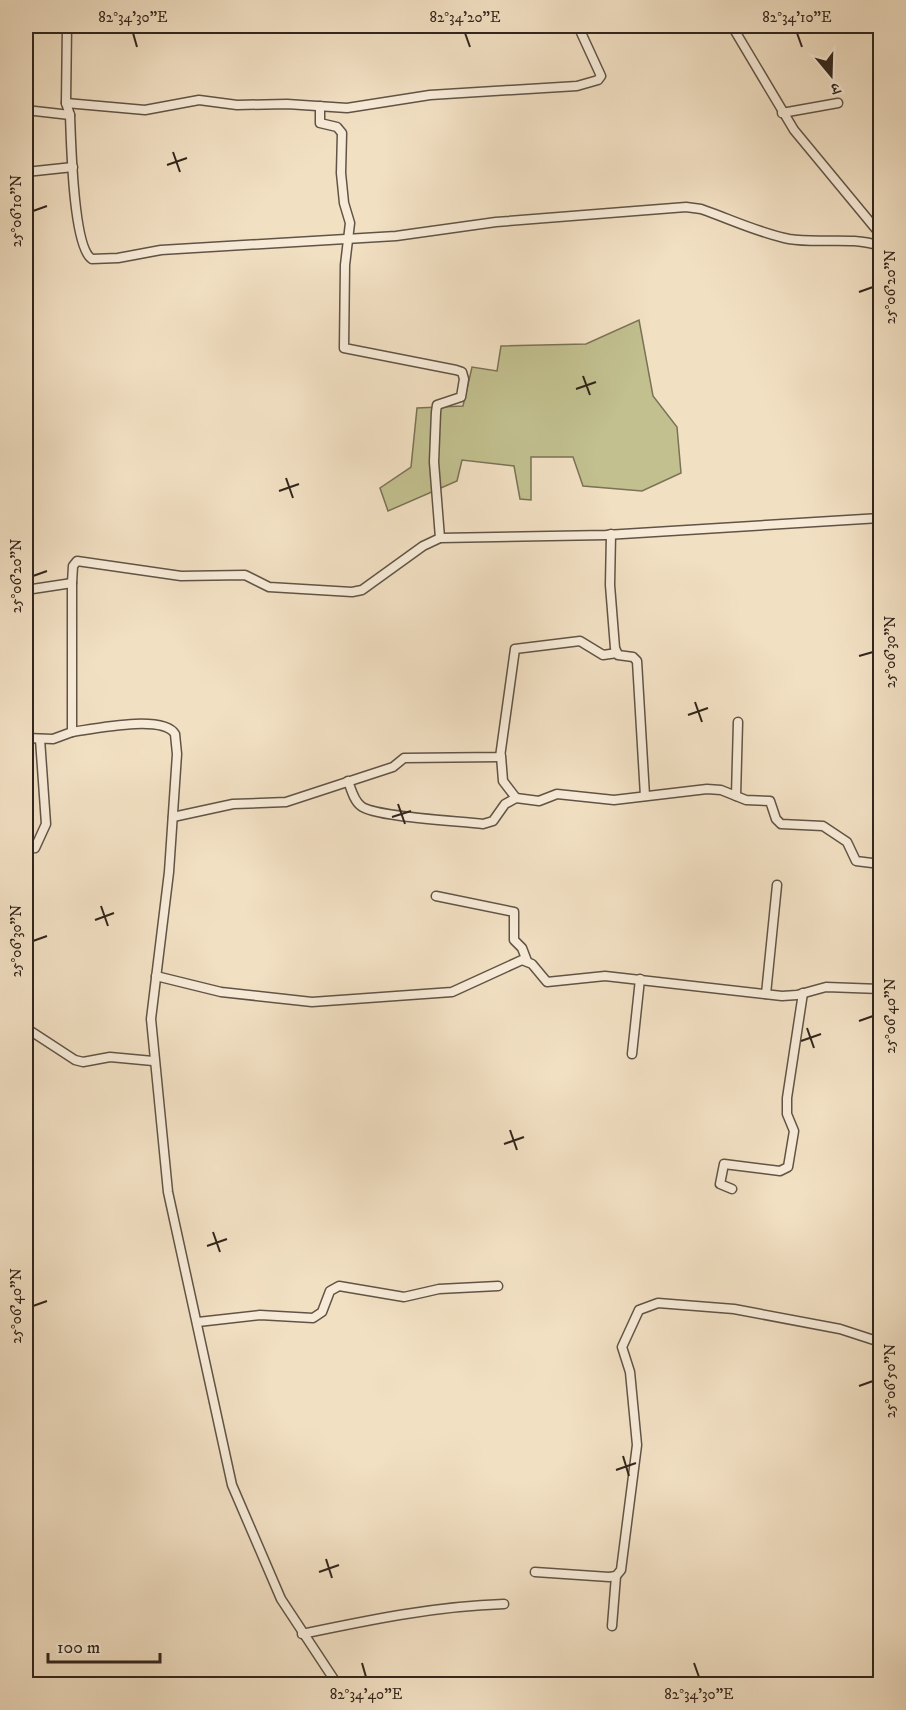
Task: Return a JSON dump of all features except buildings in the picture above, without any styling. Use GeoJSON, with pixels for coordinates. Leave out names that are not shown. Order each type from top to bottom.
{"type":"FeatureCollection","features":[{"type":"Feature","properties":{"kind":"street"},"geometry":{"type":"LineString","coordinates":[[67,26],[66,103],[70,115],[73,167],[83,250],[92,259],[118,258],[161,250],[350,239],[496,222],[698,208],[788,239],[818,242],[863,241],[880,246]]}},
{"type":"Feature","properties":{"kind":"street"},"geometry":{"type":"LineString","coordinates":[[66,103],[145,111],[199,100],[237,105],[347,108],[430,95],[563,87],[592,82],[601,78],[601,71],[578,26]]}},
{"type":"Feature","properties":{"kind":"street"},"geometry":{"type":"LineString","coordinates":[[732,26],[782,113],[809,150],[880,234]]}},
{"type":"Feature","properties":{"kind":"street"},"geometry":{"type":"LineString","coordinates":[[782,113],[838,103]]}},
{"type":"Feature","properties":{"kind":"street"},"geometry":{"type":"LineString","coordinates":[[320,106],[320,123],[337,127],[342,133],[341,173],[344,202],[350,223],[350,239],[345,266],[343,341],[346,350],[374,352],[380,356],[456,370],[462,372],[465,379],[460,397],[437,405],[434,462],[440,538]]}},
{"type":"Feature","properties":{"kind":"street"},"geometry":{"type":"LineString","coordinates":[[26,110],[70,115]]}},
{"type":"Feature","properties":{"kind":"street"},"geometry":{"type":"LineString","coordinates":[[26,172],[73,167]]}},
{"type":"Feature","properties":{"kind":"street"},"geometry":{"type":"LineString","coordinates":[[72,732],[72,583],[73,566],[80,561],[181,576],[245,575],[269,587],[357,592],[369,586],[423,546],[440,538],[611,534],[880,518]]}},
{"type":"Feature","properties":{"kind":"street"},"geometry":{"type":"LineString","coordinates":[[611,534],[610,585],[616,653]]}},
{"type":"Feature","properties":{"kind":"street"},"geometry":{"type":"LineString","coordinates":[[26,590],[72,583]]}},
{"type":"Feature","properties":{"kind":"street"},"geometry":{"type":"LineString","coordinates":[[516,798],[503,781],[501,756],[515,649],[580,641],[603,655],[616,653],[633,657],[637,661],[645,796]]}},
{"type":"Feature","properties":{"kind":"street"},"geometry":{"type":"LineString","coordinates":[[735,796],[738,722]]}},
{"type":"Feature","properties":{"kind":"street"},"geometry":{"type":"LineString","coordinates":[[26,738],[61,738],[72,732],[120,725],[171,728],[177,745],[169,872],[151,1019],[153,1061],[168,1192],[232,1485],[281,1599],[337,1684]]}},
{"type":"Feature","properties":{"kind":"street"},"geometry":{"type":"LineString","coordinates":[[34,848],[45,824],[40,739]]}},
{"type":"Feature","properties":{"kind":"street"},"geometry":{"type":"LineString","coordinates":[[173,817],[233,804],[286,802],[394,766],[404,758],[496,758],[501,756]]}},
{"type":"Feature","properties":{"kind":"street"},"geometry":{"type":"LineString","coordinates":[[348,781],[360,806],[390,816],[404,814],[483,824],[493,821],[508,801],[516,798],[539,801],[557,794],[614,800],[707,789],[721,790],[746,800],[770,801],[776,819],[781,824],[819,825],[847,842],[856,861],[880,864]]}},
{"type":"Feature","properties":{"kind":"street"},"geometry":{"type":"LineString","coordinates":[[766,994],[777,885]]}},
{"type":"Feature","properties":{"kind":"street"},"geometry":{"type":"LineString","coordinates":[[436,896],[514,912],[514,940],[522,948],[527,961],[548,982],[595,976],[790,996],[825,987],[880,989]]}},
{"type":"Feature","properties":{"kind":"street"},"geometry":{"type":"LineString","coordinates":[[156,976],[221,992],[312,1002],[452,992],[514,962],[527,961]]}},
{"type":"Feature","properties":{"kind":"street"},"geometry":{"type":"LineString","coordinates":[[632,1054],[640,979]]}},
{"type":"Feature","properties":{"kind":"street"},"geometry":{"type":"LineString","coordinates":[[732,1189],[720,1184],[724,1164],[780,1171],[788,1167],[794,1131],[786,1114],[787,1098],[803,993]]}},
{"type":"Feature","properties":{"kind":"street"},"geometry":{"type":"LineString","coordinates":[[26,1028],[75,1060],[83,1062],[110,1057],[153,1061]]}},
{"type":"Feature","properties":{"kind":"street"},"geometry":{"type":"LineString","coordinates":[[198,1322],[260,1315],[313,1318],[322,1312],[330,1291],[339,1286],[405,1297],[439,1289],[498,1286]]}},
{"type":"Feature","properties":{"kind":"street"},"geometry":{"type":"LineString","coordinates":[[612,1626],[616,1576],[622,1566],[637,1445],[630,1372],[622,1347],[639,1310],[658,1303],[723,1307],[840,1329],[880,1342]]}},
{"type":"Feature","properties":{"kind":"street"},"geometry":{"type":"LineString","coordinates":[[535,1572],[616,1576]]}},
{"type":"Feature","properties":{"kind":"street"},"geometry":{"type":"LineString","coordinates":[[302,1634],[461,1606],[504,1604]]}},
{"type":"Feature","properties":{"kind":"street"},"geometry":{"type":"LineString","coordinates":[[748,1683],[761,1684]]}},
{"type":"Feature","properties":{"kind":"street"},"geometry":{"type":"LineString","coordinates":[[813,1684],[837,1684]]}},
{"type":"Feature","properties":{"kind":"shaded area"},"geometry":{"type":"Polygon","coordinates":[[[639,320],[653,396],[677,427],[681,473],[642,491],[583,486],[573,457],[531,457],[531,500],[520,499],[514,466],[462,460],[457,481],[388,511],[380,488],[411,467],[417,408],[463,406],[472,367],[497,371],[501,346],[586,344],[639,320]]]}}]}
